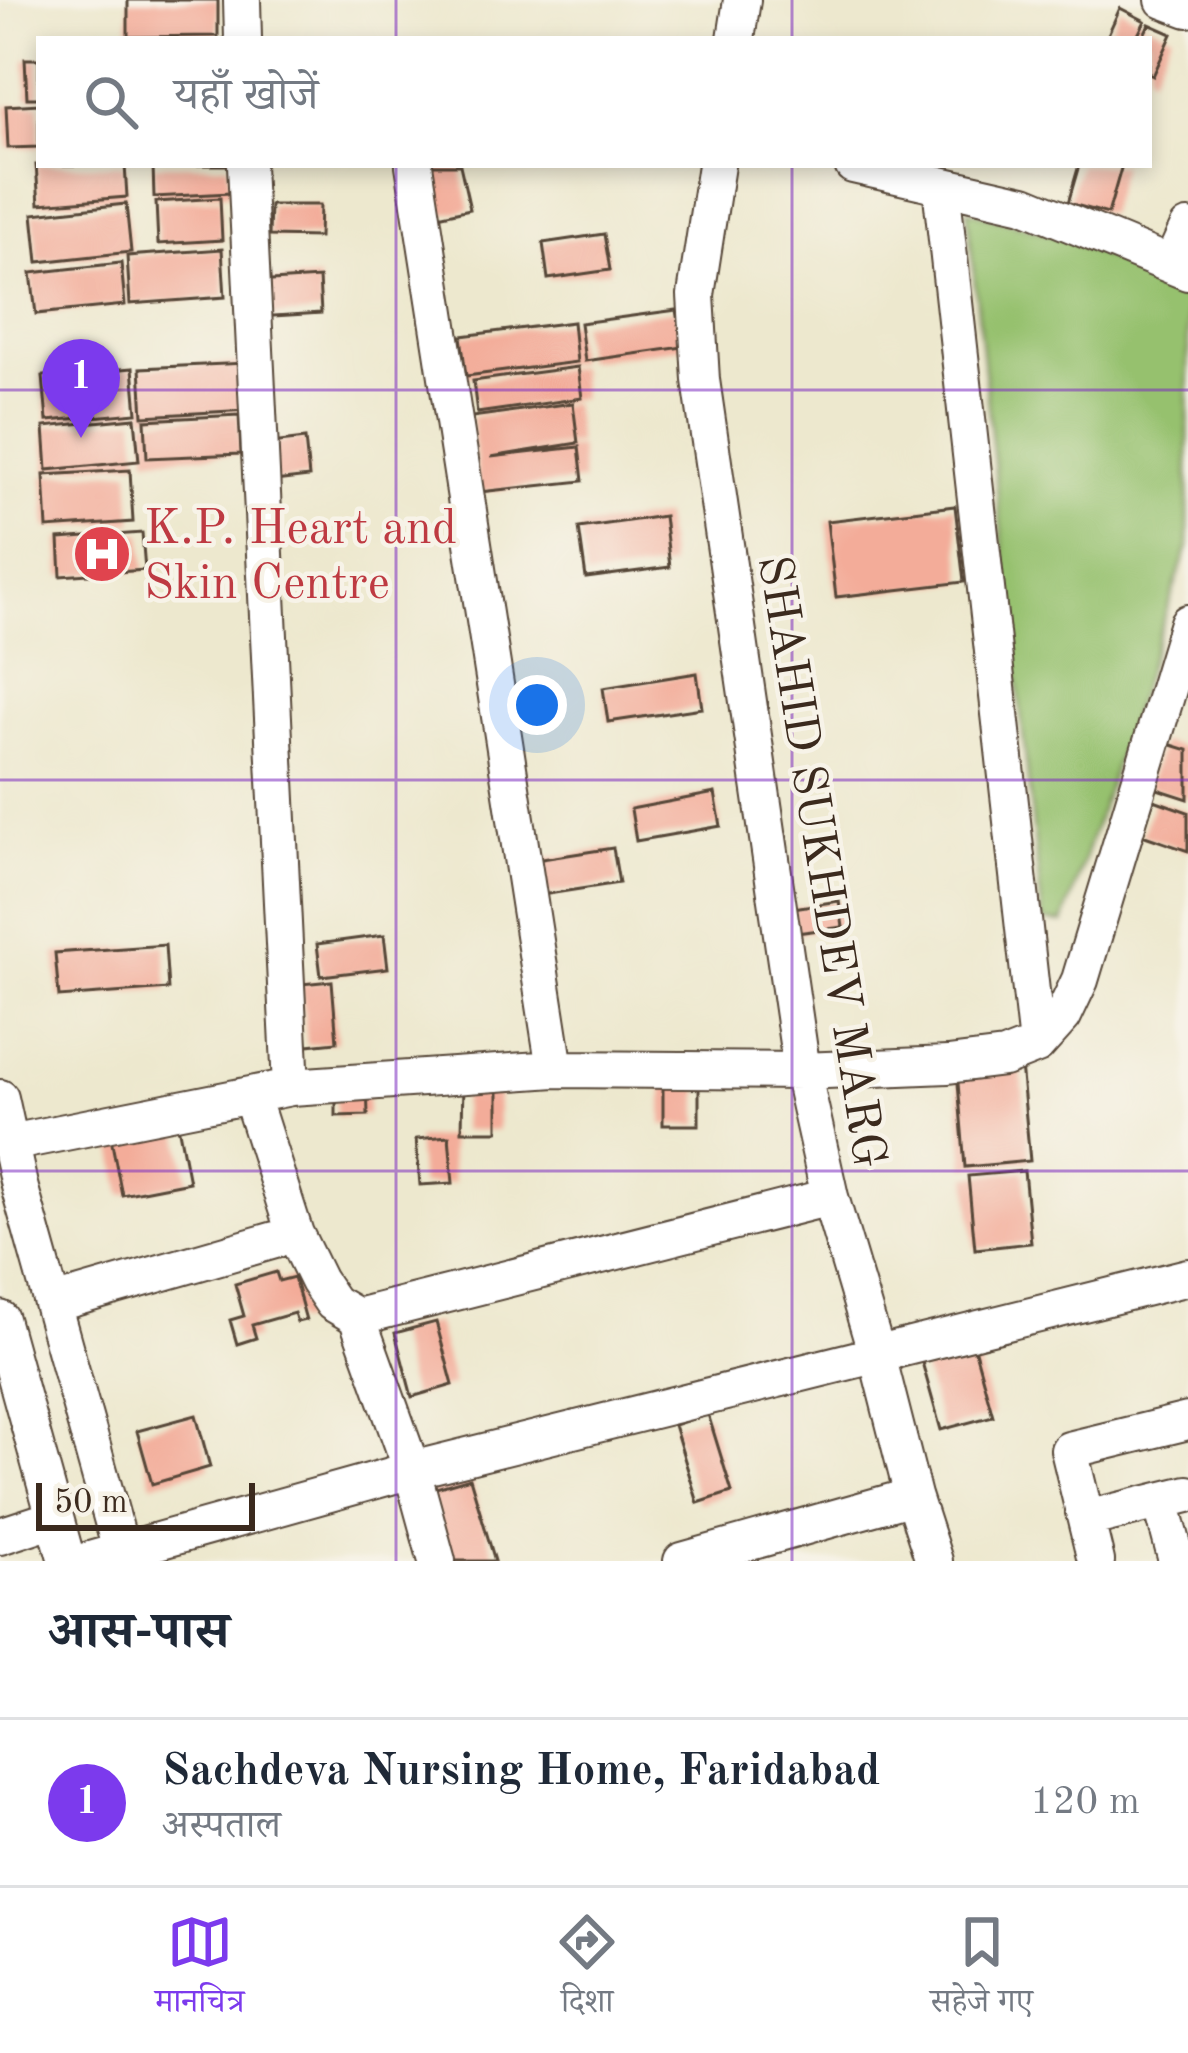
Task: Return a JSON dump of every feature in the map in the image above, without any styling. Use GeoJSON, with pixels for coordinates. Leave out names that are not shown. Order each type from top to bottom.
{"type":"FeatureCollection","features":[{"type":"Feature","properties":{"kind":"street"},"geometry":{"type":"LineString","coordinates":[[242,0],[243,36]]}},
{"type":"Feature","properties":{"kind":"street"},"geometry":{"type":"LineString","coordinates":[[736,36],[742,0]]}},
{"type":"Feature","properties":{"kind":"street"},"geometry":{"type":"LineString","coordinates":[[1164,0],[1188,9]]}},
{"type":"Feature","properties":{"kind":"street"},"geometry":{"type":"LineString","coordinates":[[246,168],[291,1087]]}},
{"type":"Feature","properties":{"kind":"street"},"geometry":{"type":"LineString","coordinates":[[414,168],[555,1069]]}},
{"type":"Feature","properties":{"kind":"street","name":"SHAHID SUKHDEV MARG"},"geometry":{"type":"LineString","coordinates":[[716,168],[696,295],[701,380],[802,1071],[830,1197],[934,1561]]}},
{"type":"Feature","properties":{"kind":"street"},"geometry":{"type":"LineString","coordinates":[[865,168],[1024,204],[1179,268],[1188,228]]}},
{"type":"Feature","properties":{"kind":"street"},"geometry":{"type":"LineString","coordinates":[[940,186],[1037,1045]]}},
{"type":"Feature","properties":{"kind":"street"},"geometry":{"type":"LineString","coordinates":[[10,1143],[291,1087],[555,1069],[802,1071],[948,1065],[1004,1058],[1037,1045],[1063,1016],[1080,980],[1188,623]]}},
{"type":"Feature","properties":{"kind":"street"},"geometry":{"type":"LineString","coordinates":[[251,1096],[295,1234],[333,1304],[357,1317],[412,1470],[437,1561]]}},
{"type":"Feature","properties":{"kind":"street"},"geometry":{"type":"LineString","coordinates":[[0,1097],[19,1185],[123,1556]]}},
{"type":"Feature","properties":{"kind":"street"},"geometry":{"type":"LineString","coordinates":[[357,1317],[830,1197]]}},
{"type":"Feature","properties":{"kind":"street"},"geometry":{"type":"LineString","coordinates":[[53,1304],[275,1240]]}},
{"type":"Feature","properties":{"kind":"street"},"geometry":{"type":"LineString","coordinates":[[86,1561],[123,1556],[412,1470],[1188,1277]]}},
{"type":"Feature","properties":{"kind":"street"},"geometry":{"type":"LineString","coordinates":[[0,1318],[67,1561]]}},
{"type":"Feature","properties":{"kind":"street"},"geometry":{"type":"LineString","coordinates":[[1096,1561],[1069,1450],[1188,1421]]}},
{"type":"Feature","properties":{"kind":"street"},"geometry":{"type":"LineString","coordinates":[[682,1561],[914,1496]]}},
{"type":"Feature","properties":{"kind":"street"},"geometry":{"type":"LineString","coordinates":[[1086,1519],[1174,1498],[1177,1561]]}},
{"type":"Feature","properties":{"kind":"street"},"geometry":{"type":"LineString","coordinates":[[0,1536],[55,1519]]}},
{"type":"Feature","properties":{"kind":"green space"},"geometry":{"type":"Polygon","coordinates":[[[967,210],[1063,238],[1168,283],[1188,304],[1188,546],[1063,923],[1043,921],[967,210]]]}},
{"type":"Feature","properties":{"kind":"building"},"geometry":{"type":"Polygon","coordinates":[[[128,0],[218,0],[218,36],[128,36],[128,0]]]}},
{"type":"Feature","properties":{"kind":"building"},"geometry":{"type":"Polygon","coordinates":[[[1120,8],[1145,21],[1138,36],[1107,36],[1120,8]]]}},
{"type":"Feature","properties":{"kind":"building"},"geometry":{"type":"Polygon","coordinates":[[[1149,24],[1172,34],[1153,76],[1152,36],[1143,36],[1149,24]]]}},
{"type":"Feature","properties":{"kind":"building"},"geometry":{"type":"Polygon","coordinates":[[[25,59],[36,59],[36,98],[27,98],[25,59]]]}},
{"type":"Feature","properties":{"kind":"building"},"geometry":{"type":"Polygon","coordinates":[[[36,104],[36,147],[8,148],[6,106],[36,104]]]}},
{"type":"Feature","properties":{"kind":"building"},"geometry":{"type":"Polygon","coordinates":[[[36,168],[125,168],[127,197],[39,204],[36,168]]]}},
{"type":"Feature","properties":{"kind":"building"},"geometry":{"type":"Polygon","coordinates":[[[153,168],[228,168],[230,193],[154,197],[153,168]]]}},
{"type":"Feature","properties":{"kind":"building"},"geometry":{"type":"Polygon","coordinates":[[[427,168],[461,168],[470,209],[438,216],[427,168]]]}},
{"type":"Feature","properties":{"kind":"building"},"geometry":{"type":"Polygon","coordinates":[[[1078,168],[1121,168],[1108,214],[1068,203],[1078,168]]]}},
{"type":"Feature","properties":{"kind":"building"},"geometry":{"type":"Polygon","coordinates":[[[220,198],[222,240],[158,244],[156,202],[220,198]]]}},
{"type":"Feature","properties":{"kind":"building"},"geometry":{"type":"Polygon","coordinates":[[[126,204],[131,252],[38,262],[33,214],[126,204]]]}},
{"type":"Feature","properties":{"kind":"building"},"geometry":{"type":"Polygon","coordinates":[[[270,205],[320,205],[319,237],[269,236],[270,205]]]}},
{"type":"Feature","properties":{"kind":"building"},"geometry":{"type":"Polygon","coordinates":[[[604,234],[610,270],[548,279],[543,243],[604,234]]]}},
{"type":"Feature","properties":{"kind":"building"},"geometry":{"type":"Polygon","coordinates":[[[222,249],[225,297],[130,304],[127,256],[222,249]]]}},
{"type":"Feature","properties":{"kind":"building"},"geometry":{"type":"Polygon","coordinates":[[[121,263],[125,305],[36,314],[31,273],[121,263]]]}},
{"type":"Feature","properties":{"kind":"building"},"geometry":{"type":"Polygon","coordinates":[[[319,278],[321,313],[258,317],[256,282],[319,278]]]}},
{"type":"Feature","properties":{"kind":"building"},"geometry":{"type":"Polygon","coordinates":[[[677,310],[683,347],[585,361],[580,323],[677,310]]]}},
{"type":"Feature","properties":{"kind":"building"},"geometry":{"type":"Polygon","coordinates":[[[573,322],[577,362],[466,376],[461,336],[573,322]]]}},
{"type":"Feature","properties":{"kind":"building"},"geometry":{"type":"Polygon","coordinates":[[[246,363],[248,410],[143,416],[140,368],[246,363]]]}},
{"type":"Feature","properties":{"kind":"building"},"geometry":{"type":"Polygon","coordinates":[[[578,367],[582,398],[477,413],[473,381],[578,367]]]}},
{"type":"Feature","properties":{"kind":"building"},"geometry":{"type":"Polygon","coordinates":[[[133,368],[137,413],[47,421],[43,376],[133,368]]]}},
{"type":"Feature","properties":{"kind":"building"},"geometry":{"type":"Polygon","coordinates":[[[573,403],[578,443],[491,457],[579,447],[583,481],[479,492],[472,417],[573,403]]]}},
{"type":"Feature","properties":{"kind":"building"},"geometry":{"type":"Polygon","coordinates":[[[239,415],[241,454],[147,458],[145,420],[239,415]]]}},
{"type":"Feature","properties":{"kind":"building"},"geometry":{"type":"Polygon","coordinates":[[[135,418],[139,461],[47,470],[44,427],[135,418]]]}},
{"type":"Feature","properties":{"kind":"building"},"geometry":{"type":"Polygon","coordinates":[[[305,439],[309,477],[274,481],[271,443],[305,439]]]}},
{"type":"Feature","properties":{"kind":"building"},"geometry":{"type":"Polygon","coordinates":[[[130,470],[133,522],[47,528],[44,475],[130,470]]]}},
{"type":"Feature","properties":{"kind":"building"},"geometry":{"type":"Polygon","coordinates":[[[955,506],[964,582],[836,597],[827,521],[955,506]]]}},
{"type":"Feature","properties":{"kind":"building"},"geometry":{"type":"Polygon","coordinates":[[[664,516],[670,567],[586,578],[579,528],[664,516]]]}},
{"type":"Feature","properties":{"kind":"building"},"geometry":{"type":"Polygon","coordinates":[[[142,533],[145,570],[61,576],[59,539],[142,533]]]}},
{"type":"Feature","properties":{"kind":"building"},"geometry":{"type":"Polygon","coordinates":[[[697,673],[702,708],[608,722],[603,688],[697,673]]]}},
{"type":"Feature","properties":{"kind":"building"},"geometry":{"type":"Polygon","coordinates":[[[1162,742],[1188,750],[1188,799],[1148,786],[1162,742]]]}},
{"type":"Feature","properties":{"kind":"building"},"geometry":{"type":"Polygon","coordinates":[[[715,793],[721,826],[636,841],[631,809],[715,793]]]}},
{"type":"Feature","properties":{"kind":"building"},"geometry":{"type":"Polygon","coordinates":[[[1154,800],[1188,812],[1188,851],[1142,835],[1154,800]]]}},
{"type":"Feature","properties":{"kind":"building"},"geometry":{"type":"Polygon","coordinates":[[[613,848],[619,883],[535,896],[529,861],[613,848]]]}},
{"type":"Feature","properties":{"kind":"building"},"geometry":{"type":"Polygon","coordinates":[[[839,901],[843,927],[796,933],[793,908],[839,901]]]}},
{"type":"Feature","properties":{"kind":"building"},"geometry":{"type":"Polygon","coordinates":[[[384,935],[388,968],[321,976],[317,944],[384,935]]]}},
{"type":"Feature","properties":{"kind":"building"},"geometry":{"type":"Polygon","coordinates":[[[165,945],[168,989],[59,997],[55,953],[165,945]]]}},
{"type":"Feature","properties":{"kind":"building"},"geometry":{"type":"Polygon","coordinates":[[[332,981],[337,1042],[307,1045],[301,984],[332,981]]]}},
{"type":"Feature","properties":{"kind":"building"},"geometry":{"type":"Polygon","coordinates":[[[1021,1065],[1030,1161],[965,1167],[957,1071],[1021,1065]]]}},
{"type":"Feature","properties":{"kind":"building"},"geometry":{"type":"Polygon","coordinates":[[[663,1079],[699,1079],[699,1125],[663,1125],[663,1079]]]}},
{"type":"Feature","properties":{"kind":"building"},"geometry":{"type":"Polygon","coordinates":[[[463,1082],[498,1082],[498,1131],[462,1131],[463,1082]]]}},
{"type":"Feature","properties":{"kind":"building"},"geometry":{"type":"Polygon","coordinates":[[[367,1083],[368,1115],[336,1116],[336,1084],[367,1083]]]}},
{"type":"Feature","properties":{"kind":"building"},"geometry":{"type":"Polygon","coordinates":[[[178,1125],[189,1182],[122,1195],[111,1138],[178,1125]]]}},
{"type":"Feature","properties":{"kind":"building"},"geometry":{"type":"Polygon","coordinates":[[[449,1136],[453,1183],[420,1185],[416,1139],[449,1136]]]}},
{"type":"Feature","properties":{"kind":"building"},"geometry":{"type":"Polygon","coordinates":[[[1024,1171],[1031,1243],[975,1249],[968,1176],[1024,1171]]]}},
{"type":"Feature","properties":{"kind":"building"},"geometry":{"type":"Polygon","coordinates":[[[276,1272],[279,1281],[294,1277],[306,1320],[297,1322],[294,1313],[252,1325],[256,1338],[237,1344],[230,1320],[244,1316],[235,1284],[276,1272]]]}},
{"type":"Feature","properties":{"kind":"building"},"geometry":{"type":"Polygon","coordinates":[[[436,1322],[453,1385],[412,1397],[395,1333],[436,1322]]]}},
{"type":"Feature","properties":{"kind":"building"},"geometry":{"type":"Polygon","coordinates":[[[972,1340],[993,1416],[941,1430],[920,1355],[972,1340]]]}},
{"type":"Feature","properties":{"kind":"building"},"geometry":{"type":"Polygon","coordinates":[[[708,1414],[732,1492],[698,1503],[674,1425],[708,1414]]]}},
{"type":"Feature","properties":{"kind":"building"},"geometry":{"type":"Polygon","coordinates":[[[196,1415],[210,1467],[152,1484],[137,1431],[196,1415]]]}},
{"type":"Feature","properties":{"kind":"building"},"geometry":{"type":"Polygon","coordinates":[[[470,1478],[495,1561],[450,1561],[429,1490],[470,1478]]]}},
{"type":"Feature","properties":{"kind":"place","name":"Sachdeva Nursing Home, Faridabad"},"geometry":{"type":"Point","coordinates":[81,438]}},
{"type":"Feature","properties":{"kind":"place","name":"K.P. Heart and Skin Centre"},"geometry":{"type":"Point","coordinates":[102,554]}}]}
